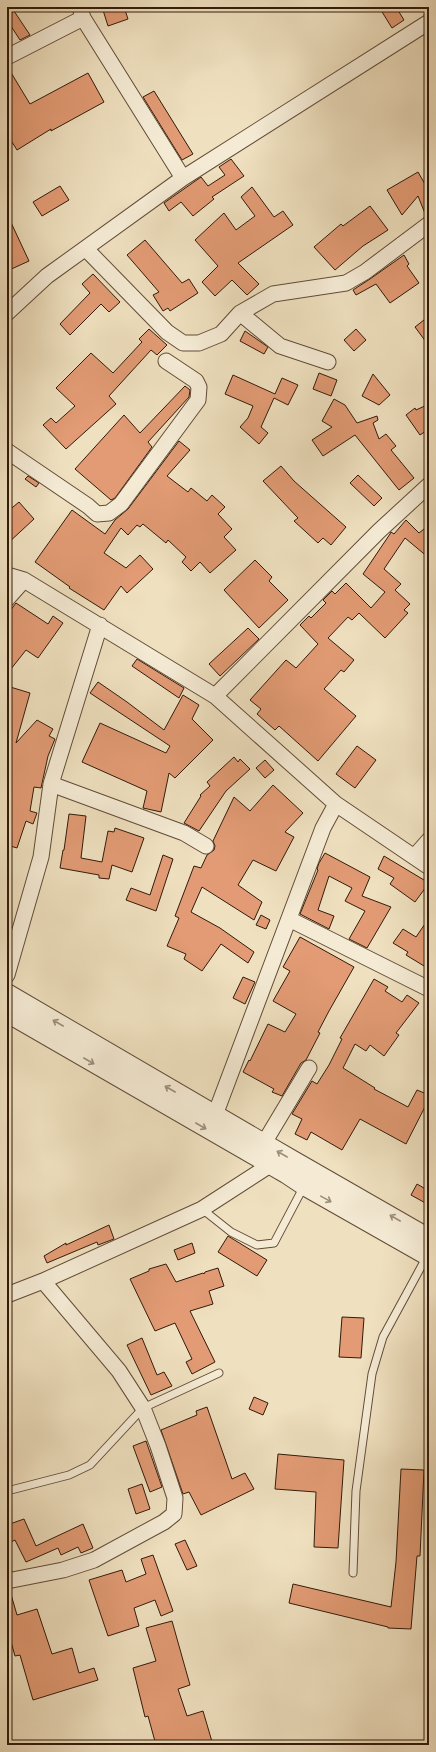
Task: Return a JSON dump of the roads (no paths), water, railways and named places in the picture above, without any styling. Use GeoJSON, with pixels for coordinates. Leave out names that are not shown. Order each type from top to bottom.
{"type":"FeatureCollection","features":[{"type":"Feature","properties":{"kind":"street"},"geometry":{"type":"LineString","coordinates":[[7,57],[81,13],[183,178]]}},
{"type":"Feature","properties":{"kind":"street"},"geometry":{"type":"LineString","coordinates":[[7,313],[47,276],[183,178],[429,22]]}},
{"type":"Feature","properties":{"kind":"street"},"geometry":{"type":"LineString","coordinates":[[86,249],[166,332],[183,343],[199,343],[221,334],[240,313],[273,294],[346,283],[365,272],[429,224]]}},
{"type":"Feature","properties":{"kind":"street"},"geometry":{"type":"LineString","coordinates":[[240,313],[280,346],[328,362]]}},
{"type":"Feature","properties":{"kind":"street"},"geometry":{"type":"LineString","coordinates":[[7,451],[88,506],[97,514],[109,513],[121,504],[198,400],[199,387],[196,382],[166,361]]}},
{"type":"Feature","properties":{"kind":"street"},"geometry":{"type":"LineString","coordinates":[[215,696],[379,531],[429,485]]}},
{"type":"Feature","properties":{"kind":"street"},"geometry":{"type":"LineString","coordinates":[[7,575],[24,580],[215,696],[336,804],[429,867]]}},
{"type":"Feature","properties":{"kind":"street"},"geometry":{"type":"LineString","coordinates":[[7,599],[24,580]]}},
{"type":"Feature","properties":{"kind":"street"},"geometry":{"type":"LineString","coordinates":[[7,975],[41,857],[51,784],[100,625]]}},
{"type":"Feature","properties":{"kind":"street"},"geometry":{"type":"LineString","coordinates":[[51,784],[184,833],[206,846]]}},
{"type":"Feature","properties":{"kind":"street"},"geometry":{"type":"LineString","coordinates":[[215,1115],[323,828],[336,804]]}},
{"type":"Feature","properties":{"kind":"street"},"geometry":{"type":"LineString","coordinates":[[414,857],[429,840]]}},
{"type":"Feature","properties":{"kind":"street"},"geometry":{"type":"LineString","coordinates":[[289,919],[429,990]]}},
{"type":"Feature","properties":{"kind":"street"},"geometry":{"type":"LineString","coordinates":[[7,993],[264,1144],[429,1238]]}},
{"type":"Feature","properties":{"kind":"street"},"geometry":{"type":"LineString","coordinates":[[7,1013],[304,1186],[428,1256]]}},
{"type":"Feature","properties":{"kind":"street"},"geometry":{"type":"LineString","coordinates":[[264,1144],[309,1068]]}},
{"type":"Feature","properties":{"kind":"street"},"geometry":{"type":"LineString","coordinates":[[7,1295],[43,1281],[202,1209],[270,1165]]}},
{"type":"Feature","properties":{"kind":"street"},"geometry":{"type":"LineString","coordinates":[[7,1581],[63,1570],[94,1560],[164,1522],[174,1514],[175,1498],[158,1446],[143,1408],[119,1371],[43,1281]]}},
{"type":"Feature","properties":{"kind":"lane"},"geometry":{"type":"LineString","coordinates":[[202,1209],[231,1232],[257,1245],[274,1243],[304,1186]]}},
{"type":"Feature","properties":{"kind":"lane"},"geometry":{"type":"LineString","coordinates":[[353,1574],[356,1491],[372,1374],[384,1337],[428,1256]]}},
{"type":"Feature","properties":{"kind":"lane"},"geometry":{"type":"LineString","coordinates":[[7,1491],[69,1475],[90,1465],[143,1408],[219,1373]]}}]}
